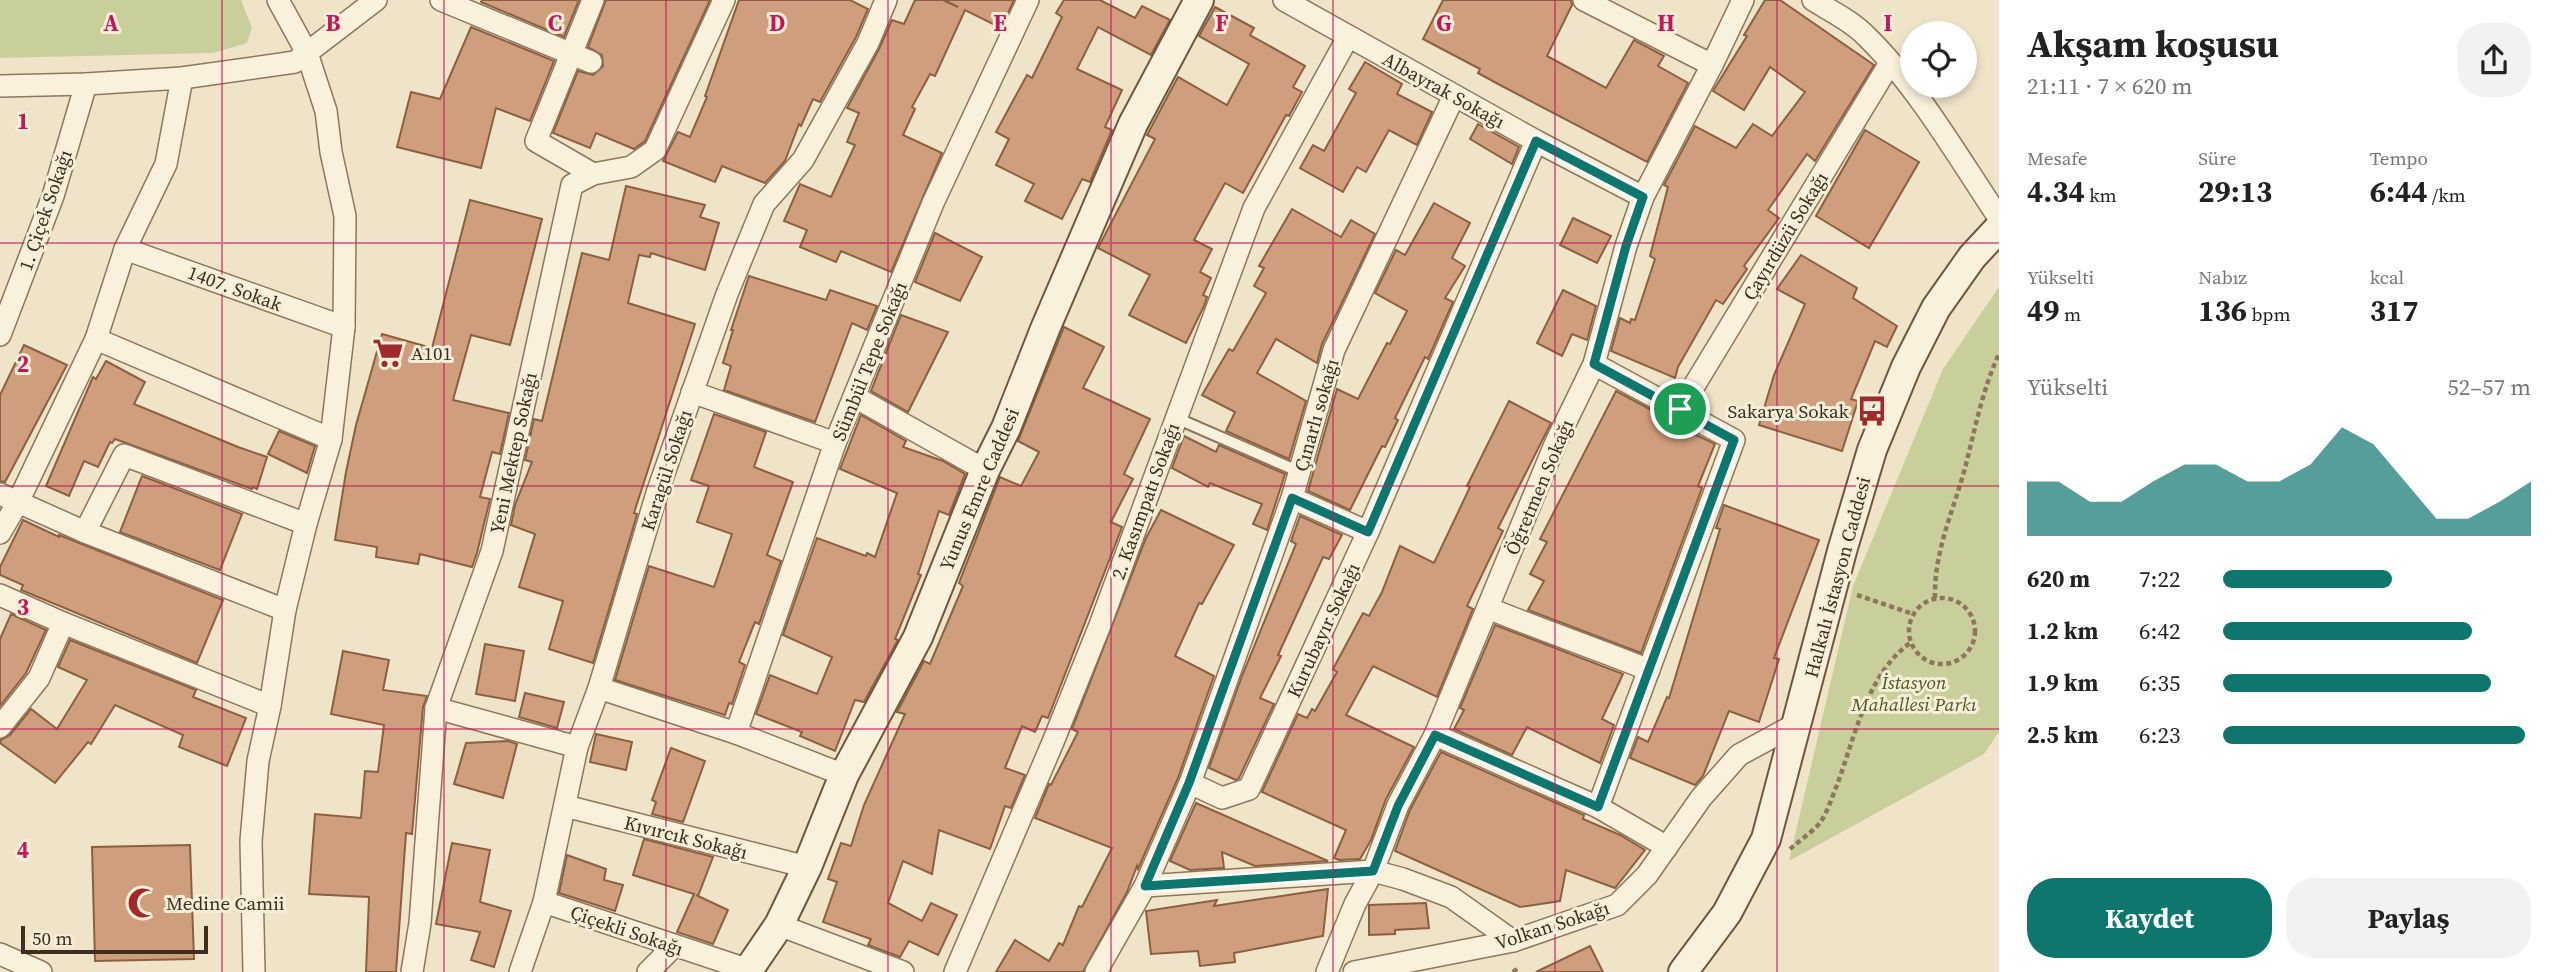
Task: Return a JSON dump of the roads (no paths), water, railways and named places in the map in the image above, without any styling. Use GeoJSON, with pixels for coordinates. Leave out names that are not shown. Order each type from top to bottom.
{"type":"FeatureCollection","features":[{"type":"Feature","properties":{"kind":"street"},"geometry":{"type":"LineString","coordinates":[[254,972],[251,841],[258,761],[270,706],[285,610],[331,439],[344,327],[345,216],[331,152],[326,111],[307,53],[278,0]]}},
{"type":"Feature","properties":{"kind":"street"},"geometry":{"type":"LineString","coordinates":[[0,86],[182,78],[295,62],[376,0]]}},
{"type":"Feature","properties":{"kind":"street"},"geometry":{"type":"LineString","coordinates":[[441,0],[591,62]]}},
{"type":"Feature","properties":{"kind":"street"},"geometry":{"type":"LineString","coordinates":[[593,0],[536,141],[593,174],[631,167],[655,150],[724,0]]}},
{"type":"Feature","properties":{"kind":"street","name":"Karagül Sokağı"},"geometry":{"type":"LineString","coordinates":[[520,972],[544,902],[576,747],[599,688],[657,493],[727,293],[764,204],[803,160],[868,43],[886,0]]}},
{"type":"Feature","properties":{"kind":"street","name":"Sümbül Tepe Sokağı"},"geometry":{"type":"LineString","coordinates":[[736,733],[835,443],[856,397],[933,202],[1028,0]]}},
{"type":"Feature","properties":{"kind":"street","name":"Yunus Emre Caddesi"},"geometry":{"type":"LineString","coordinates":[[748,971],[779,925],[807,867],[844,775],[918,637],[985,470],[1006,428],[1045,329],[1133,124],[1199,0]]}},
{"type":"Feature","properties":{"kind":"street","name":"Albayrak Sokağı"},"geometry":{"type":"LineString","coordinates":[[1284,0],[1536,141],[1643,197]]}},
{"type":"Feature","properties":{"kind":"street"},"geometry":{"type":"LineString","coordinates":[[1584,0],[1712,65]]}},
{"type":"Feature","properties":{"kind":"street","name":"Öğretmen Sokağı"},"geometry":{"type":"LineString","coordinates":[[1327,972],[1355,904],[1373,871],[1398,806],[1435,735],[1556,442],[1594,364],[1626,246],[1643,197],[1743,0]]}},
{"type":"Feature","properties":{"kind":"street"},"geometry":{"type":"LineString","coordinates":[[1813,0],[1865,34],[1908,84],[1999,218]]}},
{"type":"Feature","properties":{"kind":"street","name":"2. Kasımpatı Sokağı"},"geometry":{"type":"LineString","coordinates":[[955,972],[1058,731],[1254,208],[1348,37]]}},
{"type":"Feature","properties":{"kind":"street","name":"Çayırdüzü Sokağı"},"geometry":{"type":"LineString","coordinates":[[1680,409],[1890,63]]}},
{"type":"Feature","properties":{"kind":"street"},"geometry":{"type":"LineString","coordinates":[[0,533],[9,498],[96,339],[125,249],[166,164],[182,78]]}},
{"type":"Feature","properties":{"kind":"street","name":"1. Çiçek Sokağı"},"geometry":{"type":"LineString","coordinates":[[0,335],[53,195],[86,84]]}},
{"type":"Feature","properties":{"kind":"street","name":"Çınarlı sokağı"},"geometry":{"type":"LineString","coordinates":[[1096,972],[1145,886],[1189,783],[1292,498],[1334,350],[1454,96]]}},
{"type":"Feature","properties":{"kind":"street","name":"Kurubayır Sokağı"},"geometry":{"type":"LineString","coordinates":[[1189,783],[1222,798],[1249,789],[1368,532],[1536,141]]}},
{"type":"Feature","properties":{"kind":"street","name":"Yeni Mektep Sokağı"},"geometry":{"type":"LineString","coordinates":[[412,972],[420,923],[436,708],[492,551],[572,185],[593,174]]}},
{"type":"Feature","properties":{"kind":"street","name":"Halkalı İstasyon Caddesi"},"geometry":{"type":"LineString","coordinates":[[1683,972],[1727,913],[1766,839],[1831,587],[1872,450],[1906,367],[1936,308],[1972,257],[1999,228]]}},
{"type":"Feature","properties":{"kind":"street","name":"1407. Sokak"},"geometry":{"type":"LineString","coordinates":[[125,249],[344,327]]}},
{"type":"Feature","properties":{"kind":"street"},"geometry":{"type":"LineString","coordinates":[[96,339],[331,439]]}},
{"type":"Feature","properties":{"kind":"street"},"geometry":{"type":"LineString","coordinates":[[1594,364],[1734,440],[1598,807]]}},
{"type":"Feature","properties":{"kind":"street"},"geometry":{"type":"LineString","coordinates":[[692,391],[835,443]]}},
{"type":"Feature","properties":{"kind":"street"},"geometry":{"type":"LineString","coordinates":[[856,397],[985,470]]}},
{"type":"Feature","properties":{"kind":"street"},"geometry":{"type":"LineString","coordinates":[[85,531],[124,455],[306,524]]}},
{"type":"Feature","properties":{"kind":"street"},"geometry":{"type":"LineString","coordinates":[[9,498],[285,610]]}},
{"type":"Feature","properties":{"kind":"street"},"geometry":{"type":"LineString","coordinates":[[1292,498],[1368,532]]}},
{"type":"Feature","properties":{"kind":"street"},"geometry":{"type":"LineString","coordinates":[[0,595],[270,706]]}},
{"type":"Feature","properties":{"kind":"street"},"geometry":{"type":"LineString","coordinates":[[1488,608],[1648,670]]}},
{"type":"Feature","properties":{"kind":"street"},"geometry":{"type":"LineString","coordinates":[[0,727],[39,678],[63,623]]}},
{"type":"Feature","properties":{"kind":"street"},"geometry":{"type":"LineString","coordinates":[[599,688],[736,733],[844,775]]}},
{"type":"Feature","properties":{"kind":"street"},"geometry":{"type":"LineString","coordinates":[[436,708],[576,747]]}},
{"type":"Feature","properties":{"kind":"street","name":"Volkan Sokağı"},"geometry":{"type":"LineString","coordinates":[[1354,972],[1513,941],[1617,905],[1647,875],[1701,798],[1739,755],[1798,723]]}},
{"type":"Feature","properties":{"kind":"street"},"geometry":{"type":"LineString","coordinates":[[1435,735],[1598,807],[1667,847]]}},
{"type":"Feature","properties":{"kind":"street","name":"Kıvırcık Sokağı"},"geometry":{"type":"LineString","coordinates":[[565,806],[807,867]]}},
{"type":"Feature","properties":{"kind":"street"},"geometry":{"type":"LineString","coordinates":[[1145,886],[1373,871],[1451,897],[1513,941]]}},
{"type":"Feature","properties":{"kind":"street","name":"Çiçekli Sokağı"},"geometry":{"type":"LineString","coordinates":[[544,902],[748,971]]}},
{"type":"Feature","properties":{"kind":"street"},"geometry":{"type":"LineString","coordinates":[[779,925],[903,972]]}},
{"type":"Feature","properties":{"kind":"street","name":"Halkalı İstasyon Caddesi"},"geometry":{"type":"LineString","coordinates":[[1662,972],[1706,940]]}},
{"type":"Feature","properties":{"kind":"street"},"geometry":{"type":"LineString","coordinates":[[648,972],[674,946]]}},
{"type":"Feature","properties":{"kind":"street"},"geometry":{"type":"LineString","coordinates":[[0,954],[41,972]]}},
{"type":"Feature","properties":{"kind":"lane"},"geometry":{"type":"LineString","coordinates":[[1176,418],[1300,472]]}},
{"type":"Feature","properties":{"kind":"place","name":"A101"},"geometry":{"type":"Point","coordinates":[388,353]}},
{"type":"Feature","properties":{"kind":"place","name":"Sakarya Sokak"},"geometry":{"type":"Point","coordinates":[1872,411]}},
{"type":"Feature","properties":{"kind":"place","name":"Medine Camii"},"geometry":{"type":"Point","coordinates":[143,903]}},
{"type":"Feature","properties":{"kind":"park label","name":"İstasyon Mahallesi Parkı"},"geometry":{"type":"Point","coordinates":[1914,693]}}]}
